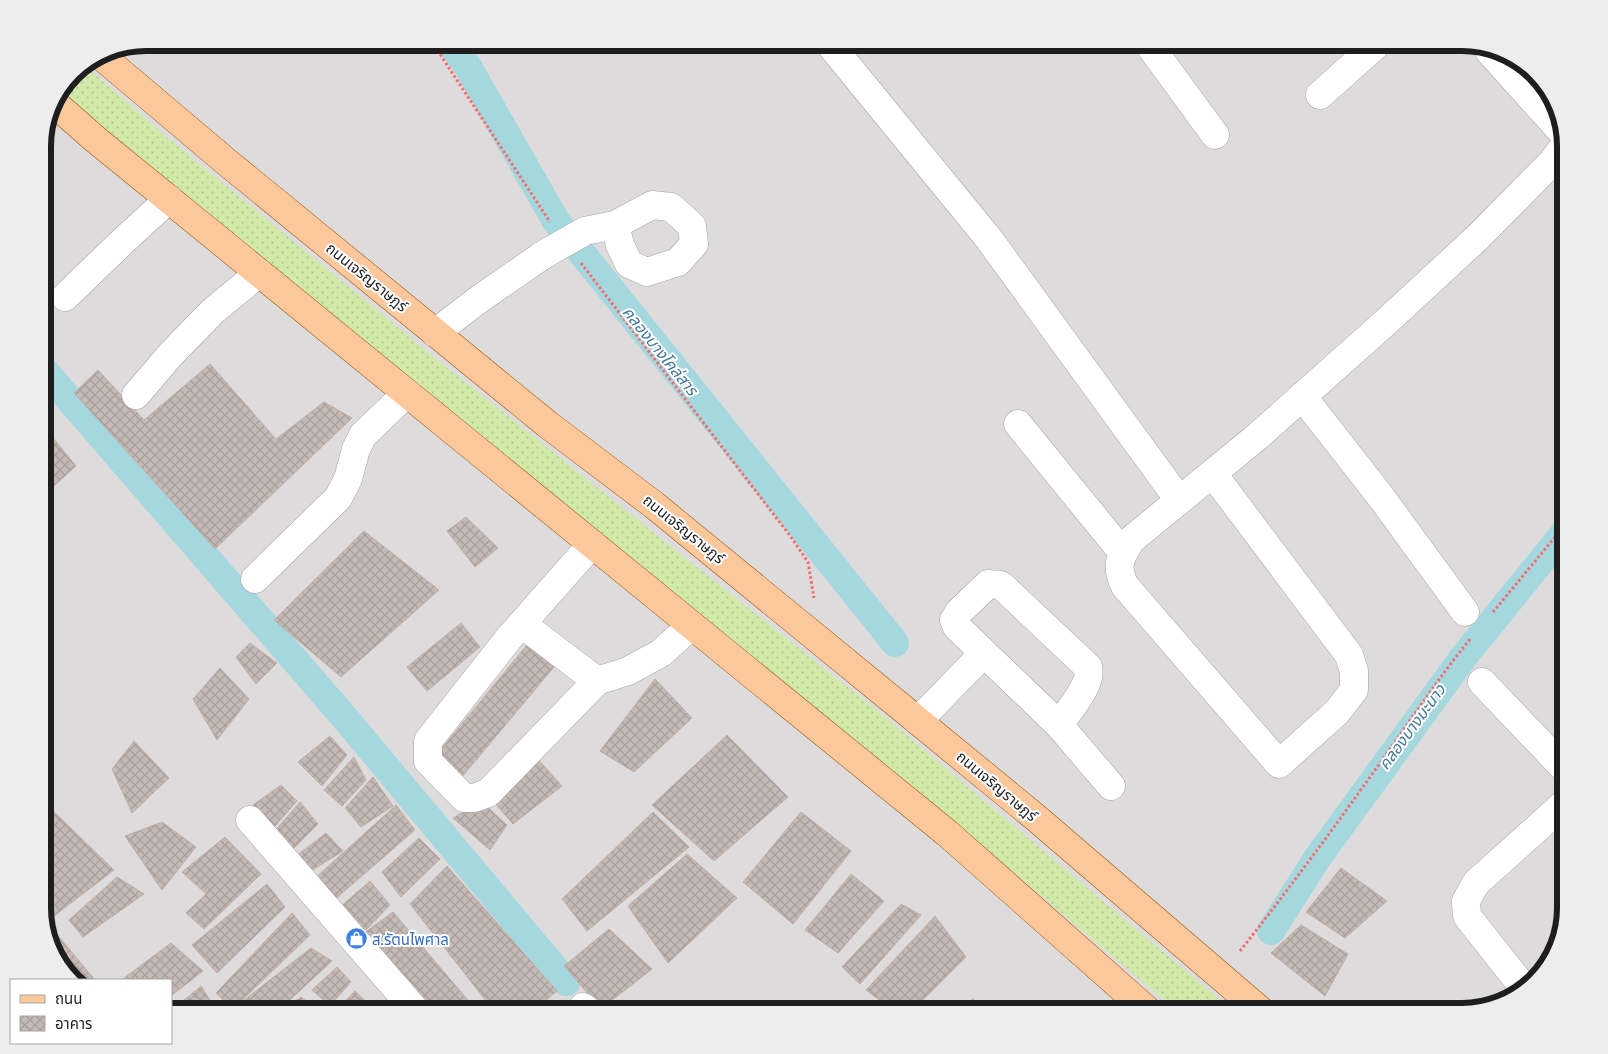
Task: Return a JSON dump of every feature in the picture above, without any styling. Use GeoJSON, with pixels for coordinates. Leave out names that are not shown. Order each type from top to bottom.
{"type":"FeatureCollection","features":[{"type":"Feature","properties":{"kind":"main road","name":"ถนนเจริญราษฎร์"},"geometry":{"type":"LineString","coordinates":[[106,60],[435,333],[547,424],[654,504],[918,720],[1251,1003]]}},
{"type":"Feature","properties":{"kind":"main road"},"geometry":{"type":"LineString","coordinates":[[59,108],[95,139],[948,834],[1138,1003]]}},
{"type":"Feature","properties":{"kind":"street"},"geometry":{"type":"LineString","coordinates":[[835,51],[989,239],[1179,500]]}},
{"type":"Feature","properties":{"kind":"street"},"geometry":{"type":"LineString","coordinates":[[1154,51],[1215,135]]}},
{"type":"Feature","properties":{"kind":"street"},"geometry":{"type":"LineString","coordinates":[[1320,95],[1369,51]]}},
{"type":"Feature","properties":{"kind":"street"},"geometry":{"type":"LineString","coordinates":[[1494,57],[1554,123]]}},
{"type":"Feature","properties":{"kind":"street"},"geometry":{"type":"LineString","coordinates":[[1213,474],[1349,655],[1354,671],[1354,690],[1337,712],[1278,764],[1125,586],[1120,576],[1119,564],[1124,553],[1131,540],[1213,474],[1387,321],[1480,236],[1557,155]]}},
{"type":"Feature","properties":{"kind":"street"},"geometry":{"type":"LineString","coordinates":[[65,297],[169,199]]}},
{"type":"Feature","properties":{"kind":"street"},"geometry":{"type":"LineString","coordinates":[[435,333],[542,255],[585,231],[615,224]]}},
{"type":"Feature","properties":{"kind":"street"},"geometry":{"type":"LineString","coordinates":[[136,395],[171,354],[213,311],[259,273]]}},
{"type":"Feature","properties":{"kind":"street"},"geometry":{"type":"LineString","coordinates":[[254,579],[338,498],[348,479],[356,449],[363,436],[407,393]]}},
{"type":"Feature","properties":{"kind":"street"},"geometry":{"type":"LineString","coordinates":[[1302,396],[1381,497],[1445,586],[1476,621]]}},
{"type":"Feature","properties":{"kind":"street"},"geometry":{"type":"LineString","coordinates":[[1018,424],[1124,553]]}},
{"type":"Feature","properties":{"kind":"street"},"geometry":{"type":"LineString","coordinates":[[592,544],[485,668],[428,741],[428,761],[464,798],[474,798],[488,793],[597,681],[628,671],[661,653],[691,626]]}},
{"type":"Feature","properties":{"kind":"street"},"geometry":{"type":"LineString","coordinates":[[1058,726],[1087,683],[1088,667],[1001,584],[988,584],[959,612],[954,620],[956,627],[1058,726],[1111,786]]}},
{"type":"Feature","properties":{"kind":"street"},"geometry":{"type":"LineString","coordinates":[[522,624],[597,681]]}},
{"type":"Feature","properties":{"kind":"street"},"geometry":{"type":"LineString","coordinates":[[918,720],[983,654]]}},
{"type":"Feature","properties":{"kind":"street"},"geometry":{"type":"LineString","coordinates":[[1482,682],[1557,760]]}},
{"type":"Feature","properties":{"kind":"street"},"geometry":{"type":"LineString","coordinates":[[1520,983],[1467,916],[1466,901],[1476,883],[1557,811]]}},
{"type":"Feature","properties":{"kind":"street"},"geometry":{"type":"LineString","coordinates":[[250,820],[408,1003]]}},
{"type":"Feature","properties":{"kind":"path"},"geometry":{"type":"LineString","coordinates":[[438,51],[552,225]]}},
{"type":"Feature","properties":{"kind":"path"},"geometry":{"type":"LineString","coordinates":[[576,256],[791,537],[808,562],[814,598]]}},
{"type":"Feature","properties":{"kind":"path"},"geometry":{"type":"LineString","coordinates":[[1240,951],[1365,784],[1476,621],[1557,535]]}},
{"type":"Feature","properties":{"kind":"shaded area"},"geometry":{"type":"Polygon","coordinates":[[[140,51],[1468,51],[1492,56],[1514,67],[1533,84],[1547,104],[1554,122],[1557,146],[1557,908],[1554,932],[1541,960],[1520,983],[1498,996],[1486,1000],[1462,1003],[172,1003],[172,979],[84,979],[71,966],[61,950],[56,938],[51,914],[51,140],[58,110],[71,88],[88,71],[99,64],[110,58],[140,51]]]}},
{"type":"Feature","properties":{"kind":"green space"},"geometry":{"type":"Polygon","coordinates":[[[90,70],[168,138],[435,358],[880,713],[1224,1003],[1168,1003],[918,791],[661,586],[148,168],[66,96],[71,88],[90,70]]]}},
{"type":"Feature","properties":{"kind":"building"},"geometry":{"type":"Polygon","coordinates":[[[210,364],[276,439],[324,402],[352,418],[215,549],[74,393],[98,370],[144,420],[210,364]]]}},
{"type":"Feature","properties":{"kind":"building"},"geometry":{"type":"Polygon","coordinates":[[[51,436],[76,466],[51,489],[51,436]]]}},
{"type":"Feature","properties":{"kind":"building"},"geometry":{"type":"Polygon","coordinates":[[[466,517],[498,548],[475,567],[447,531],[466,517]]]}},
{"type":"Feature","properties":{"kind":"building"},"geometry":{"type":"Polygon","coordinates":[[[364,531],[439,590],[341,677],[274,620],[364,531]]]}},
{"type":"Feature","properties":{"kind":"building"},"geometry":{"type":"Polygon","coordinates":[[[461,623],[480,647],[427,691],[407,667],[461,623]]]}},
{"type":"Feature","properties":{"kind":"building"},"geometry":{"type":"Polygon","coordinates":[[[250,643],[277,663],[256,684],[236,657],[250,643]]]}},
{"type":"Feature","properties":{"kind":"building"},"geometry":{"type":"Polygon","coordinates":[[[527,645],[554,667],[461,778],[437,754],[527,645]]]}},
{"type":"Feature","properties":{"kind":"building"},"geometry":{"type":"Polygon","coordinates":[[[220,668],[249,699],[217,740],[193,699],[220,668]]]}},
{"type":"Feature","properties":{"kind":"building"},"geometry":{"type":"Polygon","coordinates":[[[655,679],[692,718],[634,772],[600,751],[655,679]]]}},
{"type":"Feature","properties":{"kind":"building"},"geometry":{"type":"Polygon","coordinates":[[[727,735],[788,797],[714,861],[652,805],[727,735]]]}},
{"type":"Feature","properties":{"kind":"building"},"geometry":{"type":"Polygon","coordinates":[[[330,736],[347,755],[322,786],[298,762],[330,736]]]}},
{"type":"Feature","properties":{"kind":"building"},"geometry":{"type":"Polygon","coordinates":[[[134,741],[169,778],[132,813],[112,769],[134,741]]]}},
{"type":"Feature","properties":{"kind":"building"},"geometry":{"type":"Polygon","coordinates":[[[535,756],[562,786],[513,824],[491,799],[535,756]]]}},
{"type":"Feature","properties":{"kind":"building"},"geometry":{"type":"Polygon","coordinates":[[[354,757],[366,780],[342,806],[324,790],[354,757]]]}},
{"type":"Feature","properties":{"kind":"building"},"geometry":{"type":"Polygon","coordinates":[[[373,777],[393,806],[361,827],[345,808],[373,777]]]}},
{"type":"Feature","properties":{"kind":"building"},"geometry":{"type":"Polygon","coordinates":[[[281,785],[297,801],[268,834],[253,805],[281,785]]]}},
{"type":"Feature","properties":{"kind":"building"},"geometry":{"type":"Polygon","coordinates":[[[481,801],[507,825],[490,850],[453,818],[481,801]]]}},
{"type":"Feature","properties":{"kind":"building"},"geometry":{"type":"Polygon","coordinates":[[[300,802],[318,824],[289,853],[273,833],[300,802]]]}},
{"type":"Feature","properties":{"kind":"building"},"geometry":{"type":"Polygon","coordinates":[[[396,805],[415,830],[333,901],[313,880],[396,805]]]}},
{"type":"Feature","properties":{"kind":"building"},"geometry":{"type":"Polygon","coordinates":[[[51,809],[114,870],[52,918],[51,809]]]}},
{"type":"Feature","properties":{"kind":"building"},"geometry":{"type":"Polygon","coordinates":[[[653,812],[689,847],[587,931],[562,899],[653,812]]]}},
{"type":"Feature","properties":{"kind":"building"},"geometry":{"type":"Polygon","coordinates":[[[801,812],[851,851],[793,924],[743,882],[801,812]]]}},
{"type":"Feature","properties":{"kind":"building"},"geometry":{"type":"Polygon","coordinates":[[[162,822],[196,847],[162,890],[125,836],[162,822]]]}},
{"type":"Feature","properties":{"kind":"building"},"geometry":{"type":"Polygon","coordinates":[[[326,833],[343,851],[311,871],[295,857],[326,833]]]}},
{"type":"Feature","properties":{"kind":"building"},"geometry":{"type":"Polygon","coordinates":[[[225,837],[261,874],[204,929],[186,913],[206,894],[182,872],[225,837]]]}},
{"type":"Feature","properties":{"kind":"building"},"geometry":{"type":"Polygon","coordinates":[[[419,838],[440,859],[401,897],[382,872],[419,838]]]}},
{"type":"Feature","properties":{"kind":"building"},"geometry":{"type":"Polygon","coordinates":[[[687,854],[737,898],[668,963],[628,906],[687,854]]]}},
{"type":"Feature","properties":{"kind":"building"},"geometry":{"type":"Polygon","coordinates":[[[447,866],[557,991],[543,1003],[488,1003],[410,904],[447,866]]]}},
{"type":"Feature","properties":{"kind":"building"},"geometry":{"type":"Polygon","coordinates":[[[1341,868],[1387,901],[1345,938],[1306,912],[1341,868]]]}},
{"type":"Feature","properties":{"kind":"building"},"geometry":{"type":"Polygon","coordinates":[[[851,874],[884,901],[838,953],[805,930],[851,874]]]}},
{"type":"Feature","properties":{"kind":"building"},"geometry":{"type":"Polygon","coordinates":[[[117,877],[144,894],[83,937],[69,920],[117,877]]]}},
{"type":"Feature","properties":{"kind":"building"},"geometry":{"type":"Polygon","coordinates":[[[370,881],[390,905],[366,930],[339,908],[370,881]]]}},
{"type":"Feature","properties":{"kind":"building"},"geometry":{"type":"Polygon","coordinates":[[[267,884],[285,907],[217,973],[192,945],[267,884]]]}},
{"type":"Feature","properties":{"kind":"building"},"geometry":{"type":"Polygon","coordinates":[[[901,904],[921,915],[860,984],[842,967],[901,904]]]}},
{"type":"Feature","properties":{"kind":"building"},"geometry":{"type":"Polygon","coordinates":[[[393,912],[470,1003],[417,1003],[356,939],[393,912]]]}},
{"type":"Feature","properties":{"kind":"building"},"geometry":{"type":"Polygon","coordinates":[[[292,913],[310,935],[239,1003],[227,1003],[216,993],[292,913]]]}},
{"type":"Feature","properties":{"kind":"building"},"geometry":{"type":"Polygon","coordinates":[[[935,916],[966,957],[920,1003],[883,1003],[866,990],[935,916]]]}},
{"type":"Feature","properties":{"kind":"building"},"geometry":{"type":"Polygon","coordinates":[[[1301,925],[1348,954],[1325,996],[1271,953],[1301,925]]]}},
{"type":"Feature","properties":{"kind":"building"},"geometry":{"type":"Polygon","coordinates":[[[609,929],[652,969],[609,1003],[596,1003],[564,966],[609,929]]]}},
{"type":"Feature","properties":{"kind":"building"},"geometry":{"type":"Polygon","coordinates":[[[54,931],[94,979],[84,979],[71,966],[61,950],[54,931]]]}},
{"type":"Feature","properties":{"kind":"building"},"geometry":{"type":"Polygon","coordinates":[[[171,943],[203,971],[172,995],[172,979],[124,978],[171,943]]]}},
{"type":"Feature","properties":{"kind":"building"},"geometry":{"type":"Polygon","coordinates":[[[311,948],[332,961],[287,1003],[240,1003],[311,948]]]}},
{"type":"Feature","properties":{"kind":"building"},"geometry":{"type":"Polygon","coordinates":[[[337,967],[351,982],[333,1003],[327,1003],[312,990],[337,967]]]}},
{"type":"Feature","properties":{"kind":"building"},"geometry":{"type":"Polygon","coordinates":[[[201,986],[212,1003],[181,1003],[201,986]]]}},
{"type":"Feature","properties":{"kind":"building"},"geometry":{"type":"Polygon","coordinates":[[[355,991],[368,1003],[344,1003],[355,991]]]}},
{"type":"Feature","properties":{"kind":"building"},"geometry":{"type":"Polygon","coordinates":[[[301,997],[309,1003],[293,1003],[301,997]]]}},
{"type":"Feature","properties":{"kind":"building"},"geometry":{"type":"Polygon","coordinates":[[[973,999],[976,1003],[967,1003],[973,999]]]}},
{"type":"Feature","properties":{"kind":"waterway","name":"คลองบางโคล่สาร"},"geometry":{"type":"LineString","coordinates":[[456,51],[468,67],[556,221],[895,643]]}},
{"type":"Feature","properties":{"kind":"waterway"},"geometry":{"type":"LineString","coordinates":[[51,378],[344,717],[566,982]]}},
{"type":"Feature","properties":{"kind":"waterway","name":"คลองบางมะนาว"},"geometry":{"type":"LineString","coordinates":[[1271,931],[1318,857],[1465,655],[1557,542]]}},
{"type":"Feature","properties":{"kind":"place","name":"ส.รัตนไพศาล"},"geometry":{"type":"Point","coordinates":[356,939]}}]}
